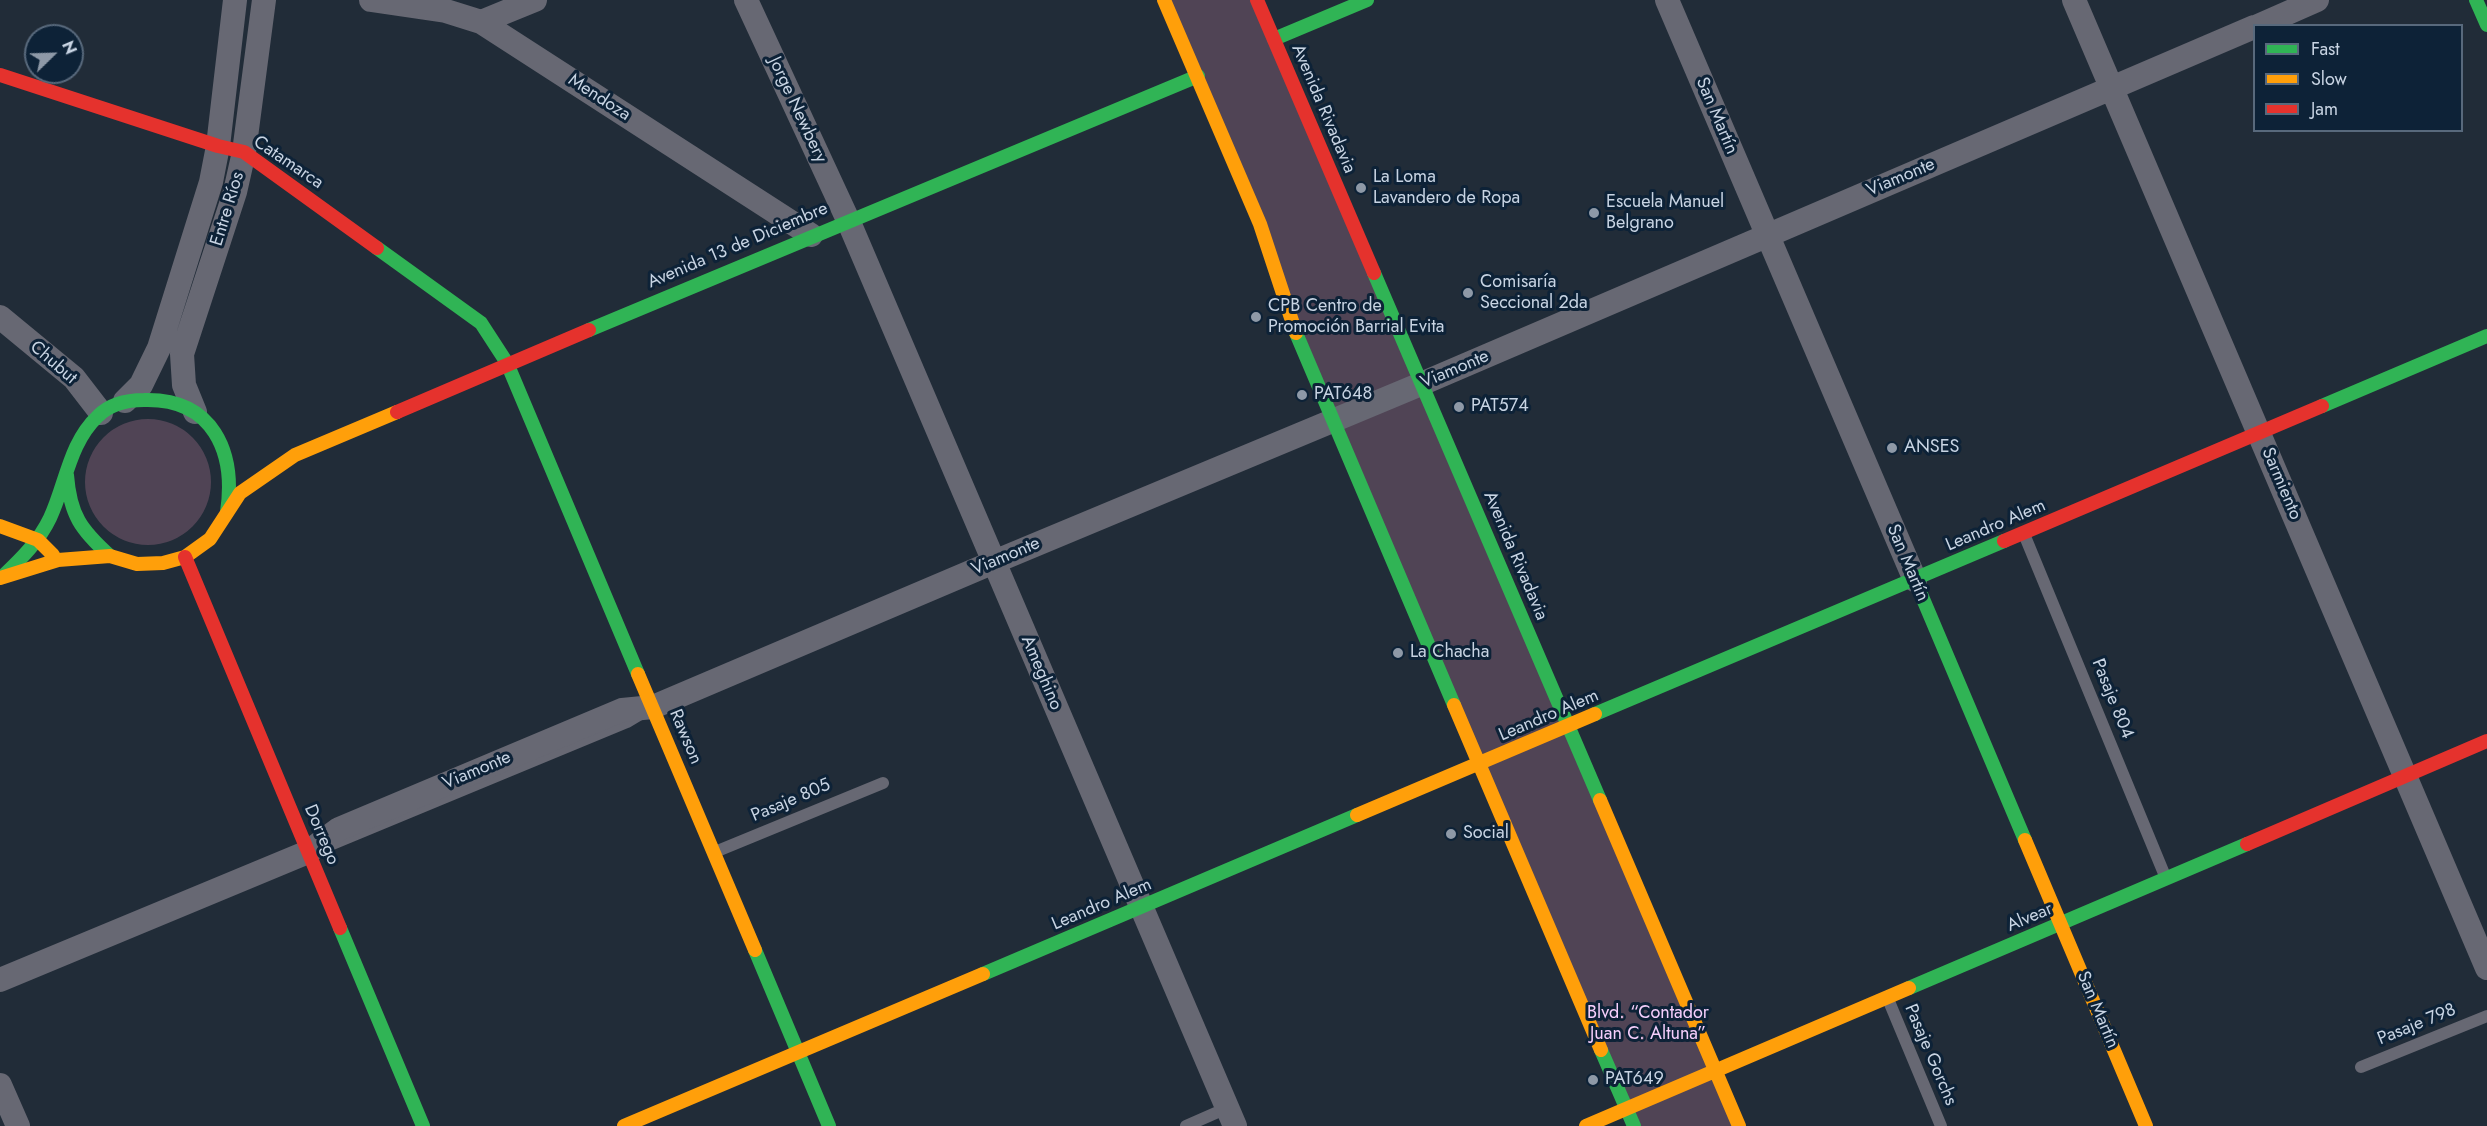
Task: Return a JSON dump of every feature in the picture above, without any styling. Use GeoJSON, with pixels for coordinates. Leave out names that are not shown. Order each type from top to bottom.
{"type":"FeatureCollection","features":[{"type":"Feature","properties":{"kind":"main road"},"geometry":{"type":"LineString","coordinates":[[1164,0],[1260,224],[1302,350],[1634,1126]]}},
{"type":"Feature","properties":{"kind":"main road","name":"Avenida Rivadavia"},"geometry":{"type":"LineString","coordinates":[[1257,0],[1739,1126]]}},
{"type":"Feature","properties":{"kind":"main road"},"geometry":{"type":"LineString","coordinates":[[1274,39],[1367,0]]}},
{"type":"Feature","properties":{"kind":"main road"},"geometry":{"type":"LineString","coordinates":[[2476,0],[2487,25]]}},
{"type":"Feature","properties":{"kind":"main road","name":"Catamarca"},"geometry":{"type":"LineString","coordinates":[[0,75],[218,146],[244,152],[481,322],[507,363]]}},
{"type":"Feature","properties":{"kind":"main road","name":"Avenida 13 de Diciembre"},"geometry":{"type":"LineString","coordinates":[[295,455],[811,235],[1198,76]]}},
{"type":"Feature","properties":{"kind":"main road","name":"Leandro Alem"},"geometry":{"type":"LineString","coordinates":[[624,1126],[1480,765],[2487,336]]}},
{"type":"Feature","properties":{"kind":"main road","name":"Rawson"},"geometry":{"type":"LineString","coordinates":[[507,363],[829,1126]]}},
{"type":"Feature","properties":{"kind":"main road"},"geometry":{"type":"LineString","coordinates":[[0,578],[38,540],[51,516],[78,438],[101,413],[125,401],[161,399],[195,412],[214,429],[226,450],[232,481],[227,512]]}},
{"type":"Feature","properties":{"kind":"main road"},"geometry":{"type":"LineString","coordinates":[[226,450],[240,455]]}},
{"type":"Feature","properties":{"kind":"main road"},"geometry":{"type":"LineString","coordinates":[[66,469],[68,502],[83,532],[110,555],[137,564],[163,563],[185,557],[210,539],[240,494],[253,482],[295,455]]}},
{"type":"Feature","properties":{"kind":"main road"},"geometry":{"type":"LineString","coordinates":[[261,459],[295,455]]}},
{"type":"Feature","properties":{"kind":"main road"},"geometry":{"type":"LineString","coordinates":[[0,526],[38,540],[58,560]]}},
{"type":"Feature","properties":{"kind":"main road"},"geometry":{"type":"LineString","coordinates":[[0,578],[58,560],[110,555]]}},
{"type":"Feature","properties":{"kind":"main road","name":"Dorrego"},"geometry":{"type":"LineString","coordinates":[[185,557],[423,1126]]}},
{"type":"Feature","properties":{"kind":"main road","name":"San Martín"},"geometry":{"type":"LineString","coordinates":[[1915,580],[2146,1126]]}},
{"type":"Feature","properties":{"kind":"main road","name":"Alvear"},"geometry":{"type":"LineString","coordinates":[[1586,1126],[2487,741]]}},
{"type":"Feature","properties":{"kind":"street","name":"Entre Ríos"},"geometry":{"type":"LineString","coordinates":[[125,401],[141,385],[159,348],[211,182],[218,146],[234,0]]}},
{"type":"Feature","properties":{"kind":"street","name":"Entre Ríos"},"geometry":{"type":"LineString","coordinates":[[195,412],[184,385],[182,354],[235,192],[244,152],[264,0]]}},
{"type":"Feature","properties":{"kind":"street","name":"Mendoza"},"geometry":{"type":"LineString","coordinates":[[371,0],[446,11],[481,22],[811,235]]}},
{"type":"Feature","properties":{"kind":"street"},"geometry":{"type":"LineString","coordinates":[[481,22],[535,0]]}},
{"type":"Feature","properties":{"kind":"street","name":"Jorge Newbery"},"geometry":{"type":"LineString","coordinates":[[746,0],[848,220]]}},
{"type":"Feature","properties":{"kind":"street","name":"San Martín"},"geometry":{"type":"LineString","coordinates":[[1667,0],[1915,580]]}},
{"type":"Feature","properties":{"kind":"street","name":"Sarmiento"},"geometry":{"type":"LineString","coordinates":[[2074,0],[2487,968]]}},
{"type":"Feature","properties":{"kind":"street","name":"Viamonte"},"geometry":{"type":"LineString","coordinates":[[2261,24],[2317,0]]}},
{"type":"Feature","properties":{"kind":"street","name":"Viamonte"},"geometry":{"type":"LineString","coordinates":[[0,980],[309,852],[339,829],[622,710],[653,707],[994,561],[1421,384],[2253,27]]}},
{"type":"Feature","properties":{"kind":"street","name":"Ameghino"},"geometry":{"type":"LineString","coordinates":[[848,220],[1231,1117]]}},
{"type":"Feature","properties":{"kind":"street","name":"Chubut"},"geometry":{"type":"LineString","coordinates":[[0,317],[74,378],[101,413]]}},
{"type":"Feature","properties":{"kind":"street"},"geometry":{"type":"LineString","coordinates":[[0,1085],[18,1126]]}},
{"type":"Feature","properties":{"kind":"lane","name":"Pasaje 804"},"geometry":{"type":"LineString","coordinates":[[2024,533],[2166,878]]}},
{"type":"Feature","properties":{"kind":"lane","name":"Pasaje 805"},"geometry":{"type":"LineString","coordinates":[[713,853],[883,783]]}},
{"type":"Feature","properties":{"kind":"lane","name":"Pasaje Gorchs"},"geometry":{"type":"LineString","coordinates":[[1887,998],[1941,1126]]}},
{"type":"Feature","properties":{"kind":"lane","name":"Pasaje 798"},"geometry":{"type":"LineString","coordinates":[[2361,1067],[2487,1016]]}},
{"type":"Feature","properties":{"kind":"lane"},"geometry":{"type":"LineString","coordinates":[[1186,1126],[1231,1117]]}},
{"type":"Feature","properties":{"kind":"green space","name":"Blvd. “Contador Juan C. Altuna”"},"geometry":{"type":"Polygon","coordinates":[[[1164,0],[1257,0],[1739,1126],[1634,1126],[1164,0]]]}},
{"type":"Feature","properties":{"kind":"green space"},"geometry":{"type":"Polygon","coordinates":[[[148,419],[172,424],[193,437],[206,458],[211,482],[206,506],[193,527],[172,540],[148,545],[124,540],[103,527],[90,506],[85,482],[90,458],[103,437],[124,424],[148,419]]]}},
{"type":"Feature","properties":{"kind":"traffic: fast"},"geometry":{"type":"LineString","coordinates":[[1274,39],[1367,0]]}},
{"type":"Feature","properties":{"kind":"traffic: fast"},"geometry":{"type":"LineString","coordinates":[[2476,0],[2487,25]]}},
{"type":"Feature","properties":{"kind":"traffic: fast"},"geometry":{"type":"LineString","coordinates":[[589,330],[1198,76]]}},
{"type":"Feature","properties":{"kind":"traffic: fast"},"geometry":{"type":"LineString","coordinates":[[377,248],[481,323],[507,363],[638,674]]}},
{"type":"Feature","properties":{"kind":"traffic: fast"},"geometry":{"type":"LineString","coordinates":[[1374,273],[1600,800]]}},
{"type":"Feature","properties":{"kind":"traffic: fast"},"geometry":{"type":"LineString","coordinates":[[1296,333],[1454,705]]}},
{"type":"Feature","properties":{"kind":"traffic: fast"},"geometry":{"type":"LineString","coordinates":[[2322,406],[2487,336]]}},
{"type":"Feature","properties":{"kind":"traffic: fast"},"geometry":{"type":"LineString","coordinates":[[4,575],[30,549],[46,526],[74,451],[88,427],[108,408],[126,402],[138,400],[168,402],[187,408],[203,419],[215,433],[228,469],[227,512]]}},
{"type":"Feature","properties":{"kind":"traffic: fast"},"geometry":{"type":"LineString","coordinates":[[67,475],[71,501],[79,521],[91,538],[110,556]]}},
{"type":"Feature","properties":{"kind":"traffic: fast"},"geometry":{"type":"LineString","coordinates":[[1595,714],[2004,541]]}},
{"type":"Feature","properties":{"kind":"traffic: fast"},"geometry":{"type":"LineString","coordinates":[[1915,580],[2025,840]]}},
{"type":"Feature","properties":{"kind":"traffic: fast"},"geometry":{"type":"LineString","coordinates":[[983,974],[1357,815]]}},
{"type":"Feature","properties":{"kind":"traffic: fast"},"geometry":{"type":"LineString","coordinates":[[1909,988],[2247,844]]}},
{"type":"Feature","properties":{"kind":"traffic: fast"},"geometry":{"type":"LineString","coordinates":[[340,928],[423,1126]]}},
{"type":"Feature","properties":{"kind":"traffic: fast"},"geometry":{"type":"LineString","coordinates":[[755,950],[829,1126]]}},
{"type":"Feature","properties":{"kind":"traffic: fast"},"geometry":{"type":"LineString","coordinates":[[1601,1050],[1634,1126]]}},
{"type":"Feature","properties":{"kind":"traffic: slow"},"geometry":{"type":"LineString","coordinates":[[1164,0],[1260,224],[1296,333]]}},
{"type":"Feature","properties":{"kind":"traffic: slow"},"geometry":{"type":"LineString","coordinates":[[0,578],[58,560],[110,556],[137,564],[163,563],[185,557],[210,539],[240,493],[295,455],[397,412]]}},
{"type":"Feature","properties":{"kind":"traffic: slow"},"geometry":{"type":"LineString","coordinates":[[0,526],[38,540],[53,555]]}},
{"type":"Feature","properties":{"kind":"traffic: slow"},"geometry":{"type":"LineString","coordinates":[[638,674],[755,950]]}},
{"type":"Feature","properties":{"kind":"traffic: slow"},"geometry":{"type":"LineString","coordinates":[[1454,705],[1601,1050]]}},
{"type":"Feature","properties":{"kind":"traffic: slow"},"geometry":{"type":"LineString","coordinates":[[1357,815],[1595,714]]}},
{"type":"Feature","properties":{"kind":"traffic: slow"},"geometry":{"type":"LineString","coordinates":[[1600,800],[1739,1126]]}},
{"type":"Feature","properties":{"kind":"traffic: slow"},"geometry":{"type":"LineString","coordinates":[[2025,840],[2146,1126]]}},
{"type":"Feature","properties":{"kind":"traffic: slow"},"geometry":{"type":"LineString","coordinates":[[624,1126],[983,974]]}},
{"type":"Feature","properties":{"kind":"traffic: slow"},"geometry":{"type":"LineString","coordinates":[[1586,1126],[1909,988]]}},
{"type":"Feature","properties":{"kind":"traffic: jam"},"geometry":{"type":"LineString","coordinates":[[1257,0],[1374,273]]}},
{"type":"Feature","properties":{"kind":"traffic: jam"},"geometry":{"type":"LineString","coordinates":[[0,75],[218,146],[244,152],[377,248]]}},
{"type":"Feature","properties":{"kind":"traffic: jam"},"geometry":{"type":"LineString","coordinates":[[397,412],[589,330]]}},
{"type":"Feature","properties":{"kind":"traffic: jam"},"geometry":{"type":"LineString","coordinates":[[2004,541],[2322,406]]}},
{"type":"Feature","properties":{"kind":"traffic: jam"},"geometry":{"type":"LineString","coordinates":[[185,557],[340,928]]}},
{"type":"Feature","properties":{"kind":"traffic: jam"},"geometry":{"type":"LineString","coordinates":[[2247,844],[2487,741]]}},
{"type":"Feature","properties":{"kind":"place","name":"La Loma Lavandero de Ropa"},"geometry":{"type":"Point","coordinates":[1361,188]}},
{"type":"Feature","properties":{"kind":"place","name":"Escuela Manuel Belgrano"},"geometry":{"type":"Point","coordinates":[1594,213]}},
{"type":"Feature","properties":{"kind":"place","name":"Comisaría Seccional 2da"},"geometry":{"type":"Point","coordinates":[1468,293]}},
{"type":"Feature","properties":{"kind":"place","name":"CPB Centro de Promoción Barrial Evita"},"geometry":{"type":"Point","coordinates":[1256,317]}},
{"type":"Feature","properties":{"kind":"place","name":"PAT648"},"geometry":{"type":"Point","coordinates":[1302,395]}},
{"type":"Feature","properties":{"kind":"place","name":"PAT574"},"geometry":{"type":"Point","coordinates":[1459,407]}},
{"type":"Feature","properties":{"kind":"place","name":"ANSES"},"geometry":{"type":"Point","coordinates":[1892,448]}},
{"type":"Feature","properties":{"kind":"place","name":"La Chacha"},"geometry":{"type":"Point","coordinates":[1398,653]}},
{"type":"Feature","properties":{"kind":"place","name":"Social"},"geometry":{"type":"Point","coordinates":[1451,834]}},
{"type":"Feature","properties":{"kind":"place","name":"PAT649"},"geometry":{"type":"Point","coordinates":[1593,1080]}}]}
